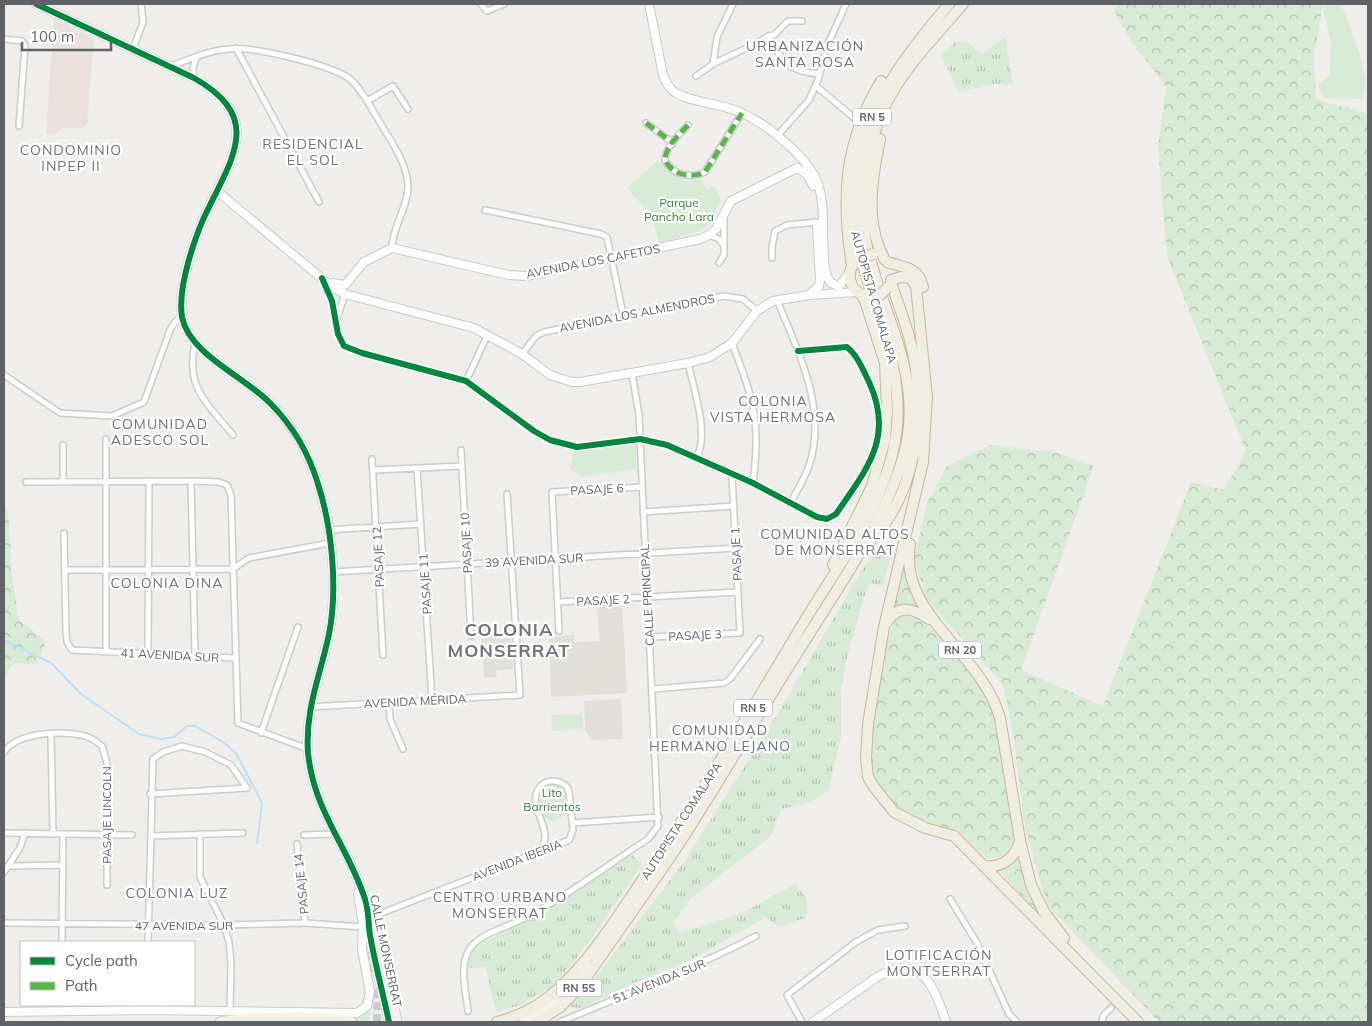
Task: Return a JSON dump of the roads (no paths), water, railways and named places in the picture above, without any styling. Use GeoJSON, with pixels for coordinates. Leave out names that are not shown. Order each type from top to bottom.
{"type":"FeatureCollection","features":[{"type":"Feature","properties":{"kind":"highway","name":"AUTOPISTA COMALAPA"},"geometry":{"type":"LineString","coordinates":[[497,1022],[522,1014],[548,998],[567,981],[601,940],[690,810],[854,541],[876,498],[887,471],[896,436],[898,403],[894,361],[857,246],[853,224],[853,202],[858,161],[867,127],[882,94],[914,46],[949,4]]}},
{"type":"Feature","properties":{"kind":"highway","name":"AUTOPISTA COMALAPA"},"geometry":{"type":"LineString","coordinates":[[611,943],[681,840],[860,550],[881,512],[902,462],[908,408],[907,379],[900,345],[866,241],[863,216],[864,184],[867,162],[884,107],[901,80],[963,4]]}},
{"type":"Feature","properties":{"kind":"highway"},"geometry":{"type":"LineString","coordinates":[[822,591],[836,556],[872,486],[885,440],[888,400],[885,362],[863,294],[850,282],[853,266],[844,205],[851,154],[875,92],[890,70],[914,46]]}},
{"type":"Feature","properties":{"kind":"highway"},"geometry":{"type":"LineString","coordinates":[[860,550],[882,529],[894,511],[912,459],[916,433],[918,397],[914,360],[906,327],[890,284],[891,270],[876,242],[872,221],[873,175],[886,116],[927,48]]}},
{"type":"Feature","properties":{"kind":"highway","name":"RN 20"},"geometry":{"type":"LineString","coordinates":[[853,266],[873,254],[886,261],[909,267],[920,278],[922,286],[933,402],[929,465],[910,539],[908,560],[913,588],[936,624],[978,672],[995,704],[1000,718],[1020,840],[1036,900],[1060,934],[1147,1022]]}},
{"type":"Feature","properties":{"kind":"highway"},"geometry":{"type":"LineString","coordinates":[[863,294],[880,295],[890,284],[901,277],[910,278],[916,286],[926,377],[926,422],[923,462],[884,627],[866,745],[868,776],[882,798],[899,816],[932,831],[954,836],[1138,1022]]}},
{"type":"Feature","properties":{"kind":"highway"},"geometry":{"type":"LineString","coordinates":[[884,627],[895,613],[906,609],[920,612],[936,624]]}},
{"type":"Feature","properties":{"kind":"highway"},"geometry":{"type":"LineString","coordinates":[[985,866],[1000,865],[1008,861],[1017,849],[1020,840]]}},
{"type":"Feature","properties":{"kind":"highway","name":"RN 5S"},"geometry":{"type":"LineString","coordinates":[[537,1022],[560,1007],[580,988],[611,943]]}},
{"type":"Feature","properties":{"kind":"main road"},"geometry":{"type":"LineString","coordinates":[[368,918],[375,931],[386,969],[397,1022]]}},
{"type":"Feature","properties":{"kind":"main road","name":"RN 5"},"geometry":{"type":"LineString","coordinates":[[523,1022],[542,1013],[562,999],[595,958],[611,943]]}},
{"type":"Feature","properties":{"kind":"main road"},"geometry":{"type":"LineString","coordinates":[[220,1022],[263,1019],[325,1019],[352,1022]]}},
{"type":"Feature","properties":{"kind":"street","name":"CALLE MONSERRAT"},"geometry":{"type":"LineString","coordinates":[[36,4],[170,66],[214,89],[224,99],[234,115],[236,126],[234,153],[208,209],[186,273],[181,300],[182,316],[188,333],[195,343],[264,397],[290,425],[319,484],[328,530],[333,572],[331,622],[309,707],[308,750],[314,787],[333,834],[363,895],[389,1022]]}},
{"type":"Feature","properties":{"kind":"street"},"geometry":{"type":"LineString","coordinates":[[133,50],[143,22],[142,4]]}},
{"type":"Feature","properties":{"kind":"street"},"geometry":{"type":"LineString","coordinates":[[481,4],[487,11],[504,4]]}},
{"type":"Feature","properties":{"kind":"street"},"geometry":{"type":"LineString","coordinates":[[649,4],[663,75],[668,85],[681,95],[742,112],[799,154],[814,175],[820,193],[827,277],[831,284],[839,286],[853,266]]}},
{"type":"Feature","properties":{"kind":"street"},"geometry":{"type":"LineString","coordinates":[[713,64],[717,37],[733,4]]}},
{"type":"Feature","properties":{"kind":"street"},"geometry":{"type":"LineString","coordinates":[[777,136],[809,100],[816,86],[827,46],[846,4]]}},
{"type":"Feature","properties":{"kind":"street"},"geometry":{"type":"LineString","coordinates":[[696,76],[713,64],[734,53],[750,48],[768,36],[774,35],[788,22],[802,21]]}},
{"type":"Feature","properties":{"kind":"street"},"geometry":{"type":"LineString","coordinates":[[768,36],[776,51],[793,69],[820,74]]}},
{"type":"Feature","properties":{"kind":"street"},"geometry":{"type":"LineString","coordinates":[[4,39],[22,41],[25,46],[19,126]]}},
{"type":"Feature","properties":{"kind":"street"},"geometry":{"type":"LineString","coordinates":[[170,66],[227,48],[252,49],[325,68],[348,78],[367,101],[399,153],[407,179],[406,200],[393,237],[392,248],[364,262],[348,283],[341,286],[322,278]]}},
{"type":"Feature","properties":{"kind":"street"},"geometry":{"type":"LineString","coordinates":[[236,48],[319,202]]}},
{"type":"Feature","properties":{"kind":"street"},"geometry":{"type":"LineString","coordinates":[[194,78],[193,68],[196,58]]}},
{"type":"Feature","properties":{"kind":"street"},"geometry":{"type":"LineString","coordinates":[[367,101],[393,86],[408,109]]}},
{"type":"Feature","properties":{"kind":"street"},"geometry":{"type":"LineString","coordinates":[[816,86],[853,117]]}},
{"type":"Feature","properties":{"kind":"street"},"geometry":{"type":"LineString","coordinates":[[688,125],[665,156],[667,163],[682,174],[698,176],[705,172],[742,112]]}},
{"type":"Feature","properties":{"kind":"street"},"geometry":{"type":"LineString","coordinates":[[646,123],[673,143]]}},
{"type":"Feature","properties":{"kind":"street"},"geometry":{"type":"LineString","coordinates":[[799,154],[800,169],[809,177],[814,189],[817,222],[820,280],[819,286],[809,295]]}},
{"type":"Feature","properties":{"kind":"street"},"geometry":{"type":"LineString","coordinates":[[724,247],[719,239],[709,235],[720,222],[731,201],[800,169],[814,175]]}},
{"type":"Feature","properties":{"kind":"street"},"geometry":{"type":"LineString","coordinates":[[217,191],[332,287],[345,294],[488,334],[522,354],[550,375],[572,382],[594,381],[710,357],[732,343],[757,311],[777,300],[809,295],[863,294]]}},
{"type":"Feature","properties":{"kind":"street"},"geometry":{"type":"LineString","coordinates":[[485,210],[601,234],[608,241],[623,314]]}},
{"type":"Feature","properties":{"kind":"street"},"geometry":{"type":"LineString","coordinates":[[719,263],[723,258],[724,213]]}},
{"type":"Feature","properties":{"kind":"street"},"geometry":{"type":"LineString","coordinates":[[772,258],[772,247],[776,231],[787,225],[817,222]]}},
{"type":"Feature","properties":{"kind":"street","name":"AVENIDA LOS CAFETOS"},"geometry":{"type":"LineString","coordinates":[[392,248],[515,276],[538,275],[709,235]]}},
{"type":"Feature","properties":{"kind":"street"},"geometry":{"type":"LineString","coordinates":[[322,278],[332,301],[338,334],[344,346],[362,353],[466,381],[534,431],[563,444],[577,447],[640,438],[668,445],[697,457],[732,476],[753,484],[790,504],[823,518],[836,514],[871,461],[879,431],[876,398],[854,353],[847,347],[835,346],[798,351]]}},
{"type":"Feature","properties":{"kind":"street"},"geometry":{"type":"LineString","coordinates":[[348,283],[351,291],[367,300]]}},
{"type":"Feature","properties":{"kind":"street"},"geometry":{"type":"LineString","coordinates":[[336,322],[345,294]]}},
{"type":"Feature","properties":{"kind":"street","name":"AVENIDA LOS ALMENDROS"},"geometry":{"type":"LineString","coordinates":[[522,354],[540,334],[623,314],[729,296],[746,300],[757,311]]}},
{"type":"Feature","properties":{"kind":"street"},"geometry":{"type":"LineString","coordinates":[[777,300],[798,351],[814,403],[815,433],[809,464],[790,504]]}},
{"type":"Feature","properties":{"kind":"street"},"geometry":{"type":"LineString","coordinates":[[4,375],[57,412],[114,415],[144,402],[170,330],[182,316]]}},
{"type":"Feature","properties":{"kind":"street"},"geometry":{"type":"LineString","coordinates":[[466,381],[488,334]]}},
{"type":"Feature","properties":{"kind":"street"},"geometry":{"type":"LineString","coordinates":[[195,343],[191,367],[197,390],[233,435]]}},
{"type":"Feature","properties":{"kind":"street"},"geometry":{"type":"LineString","coordinates":[[732,343],[756,412],[758,446],[753,484]]}},
{"type":"Feature","properties":{"kind":"street"},"geometry":{"type":"LineString","coordinates":[[688,363],[698,406],[701,431],[701,446],[697,457]]}},
{"type":"Feature","properties":{"kind":"street","name":"CALLE PRINCIPAL"},"geometry":{"type":"LineString","coordinates":[[632,373],[640,438],[659,817]]}},
{"type":"Feature","properties":{"kind":"street"},"geometry":{"type":"LineString","coordinates":[[106,439],[106,651]]}},
{"type":"Feature","properties":{"kind":"street"},"geometry":{"type":"LineString","coordinates":[[63,445],[63,482]]}},
{"type":"Feature","properties":{"kind":"street","name":"PASAJE 10"},"geometry":{"type":"LineString","coordinates":[[461,450],[471,636]]}},
{"type":"Feature","properties":{"kind":"street","name":"PASAJE 12"},"geometry":{"type":"LineString","coordinates":[[372,459],[383,655]]}},
{"type":"Feature","properties":{"kind":"street"},"geometry":{"type":"LineString","coordinates":[[373,470],[462,466]]}},
{"type":"Feature","properties":{"kind":"street","name":"PASAJE 11"},"geometry":{"type":"LineString","coordinates":[[417,468],[432,700]]}},
{"type":"Feature","properties":{"kind":"street","name":"PASAJE 1"},"geometry":{"type":"LineString","coordinates":[[732,476],[740,633]]}},
{"type":"Feature","properties":{"kind":"street"},"geometry":{"type":"LineString","coordinates":[[26,482],[191,481],[219,482],[227,485],[230,495],[234,658],[238,723],[308,750]]}},
{"type":"Feature","properties":{"kind":"street"},"geometry":{"type":"LineString","coordinates":[[191,481],[192,569],[196,656]]}},
{"type":"Feature","properties":{"kind":"street"},"geometry":{"type":"LineString","coordinates":[[148,653],[150,482]]}},
{"type":"Feature","properties":{"kind":"street","name":"PASAJE 6"},"geometry":{"type":"LineString","coordinates":[[555,559],[552,492],[642,487]]}},
{"type":"Feature","properties":{"kind":"street"},"geometry":{"type":"LineString","coordinates":[[507,494],[512,562]]}},
{"type":"Feature","properties":{"kind":"street"},"geometry":{"type":"LineString","coordinates":[[643,512],[734,506]]}},
{"type":"Feature","properties":{"kind":"street"},"geometry":{"type":"LineString","coordinates":[[328,530],[421,524]]}},
{"type":"Feature","properties":{"kind":"street"},"geometry":{"type":"LineString","coordinates":[[64,533],[65,570],[233,569],[249,558],[330,543]]}},
{"type":"Feature","properties":{"kind":"street","name":"39 AVENIDA SUR"},"geometry":{"type":"LineString","coordinates":[[333,572],[736,548]]}},
{"type":"Feature","properties":{"kind":"street"},"geometry":{"type":"LineString","coordinates":[[555,559],[559,631]]}},
{"type":"Feature","properties":{"kind":"street","name":"AVENIDA MÉRIDA"},"geometry":{"type":"LineString","coordinates":[[309,707],[520,695],[512,562]]}},
{"type":"Feature","properties":{"kind":"street","name":"41 AVENIDA SUR"},"geometry":{"type":"LineString","coordinates":[[65,570],[66,632],[69,648],[76,652],[106,651],[234,658]]}},
{"type":"Feature","properties":{"kind":"street","name":"PASAJE 2"},"geometry":{"type":"LineString","coordinates":[[558,602],[738,592]]}},
{"type":"Feature","properties":{"kind":"street"},"geometry":{"type":"LineString","coordinates":[[261,733],[298,627]]}},
{"type":"Feature","properties":{"kind":"street","name":"PASAJE 3"},"geometry":{"type":"LineString","coordinates":[[650,638],[740,633]]}},
{"type":"Feature","properties":{"kind":"street"},"geometry":{"type":"LineString","coordinates":[[653,689],[724,683],[730,680],[760,639]]}},
{"type":"Feature","properties":{"kind":"street"},"geometry":{"type":"LineString","coordinates":[[389,703],[390,718],[403,749]]}},
{"type":"Feature","properties":{"kind":"street"},"geometry":{"type":"LineString","coordinates":[[4,752],[14,741],[22,738],[51,735],[53,834]]}},
{"type":"Feature","properties":{"kind":"street","name":"PASAJE LINCOLN"},"geometry":{"type":"LineString","coordinates":[[51,735],[81,735],[102,746],[107,763],[107,885]]}},
{"type":"Feature","properties":{"kind":"street"},"geometry":{"type":"LineString","coordinates":[[148,941],[151,836],[150,794],[153,759],[163,752],[182,746],[205,752],[231,765],[247,788],[150,794]]}},
{"type":"Feature","properties":{"kind":"street"},"geometry":{"type":"LineString","coordinates":[[468,1011],[464,967],[467,954],[474,943],[529,915],[648,839],[658,829],[659,817],[573,823],[568,787],[556,781],[543,784],[536,799],[545,834],[540,850]]}},
{"type":"Feature","properties":{"kind":"street","name":"AVENIDA IBERIA"},"geometry":{"type":"LineString","coordinates":[[368,918],[569,840],[573,832],[573,823]]}},
{"type":"Feature","properties":{"kind":"street"},"geometry":{"type":"LineString","coordinates":[[4,833],[132,835]]}},
{"type":"Feature","properties":{"kind":"street"},"geometry":{"type":"LineString","coordinates":[[4,872],[20,848],[25,833]]}},
{"type":"Feature","properties":{"kind":"street"},"geometry":{"type":"LineString","coordinates":[[151,836],[243,833]]}},
{"type":"Feature","properties":{"kind":"street"},"geometry":{"type":"LineString","coordinates":[[62,941],[63,834]]}},
{"type":"Feature","properties":{"kind":"street"},"geometry":{"type":"LineString","coordinates":[[200,834],[200,877],[224,925],[231,962],[230,1011]]}},
{"type":"Feature","properties":{"kind":"street"},"geometry":{"type":"LineString","coordinates":[[304,835],[333,834]]}},
{"type":"Feature","properties":{"kind":"street","name":"PASAJE 14"},"geometry":{"type":"LineString","coordinates":[[297,844],[306,923]]}},
{"type":"Feature","properties":{"kind":"street","name":"CALLE MONSERRAT"},"geometry":{"type":"LineString","coordinates":[[346,858],[360,898],[369,952]]}},
{"type":"Feature","properties":{"kind":"street"},"geometry":{"type":"LineString","coordinates":[[9,866],[62,865]]}},
{"type":"Feature","properties":{"kind":"street"},"geometry":{"type":"LineString","coordinates":[[950,899],[977,943],[1009,1014],[1018,1022]]}},
{"type":"Feature","properties":{"kind":"street","name":"47 AVENIDA SUR"},"geometry":{"type":"LineString","coordinates":[[4,923],[224,925],[306,923],[364,926]]}},
{"type":"Feature","properties":{"kind":"street"},"geometry":{"type":"LineString","coordinates":[[4,1012],[64,1008],[148,1007],[230,1011],[350,1013],[364,1010],[369,1003],[370,992],[362,949],[364,926]]}},
{"type":"Feature","properties":{"kind":"street"},"geometry":{"type":"LineString","coordinates":[[802,1022],[786,994],[856,942],[878,930],[906,926]]}},
{"type":"Feature","properties":{"kind":"street","name":"51 AVENIDA SUR"},"geometry":{"type":"LineString","coordinates":[[560,1022],[654,981],[714,958],[756,936]]}},
{"type":"Feature","properties":{"kind":"street"},"geometry":{"type":"LineString","coordinates":[[813,1022],[877,977],[889,971],[901,969],[916,971],[930,981],[946,1022]]}},
{"type":"Feature","properties":{"kind":"street"},"geometry":{"type":"LineString","coordinates":[[1102,1022],[1103,1016],[1111,1008]]}},
{"type":"Feature","properties":{"kind":"waterway"},"geometry":{"type":"LineString","coordinates":[[4,640],[51,663],[81,694],[139,734],[161,739],[174,737],[187,726],[195,726],[223,742],[236,753],[262,803],[257,843]]}},
{"type":"Feature","properties":{"kind":"tunnel"},"geometry":{"type":"LineString","coordinates":[[369,952],[374,972]]}},
{"type":"Feature","properties":{"kind":"tunnel"},"geometry":{"type":"LineString","coordinates":[[377,1022],[378,986]]}},
{"type":"Feature","properties":{"kind":"district","name":"URBANIZACIÓN SANTA ROSA"},"geometry":{"type":"Point","coordinates":[805,54]}},
{"type":"Feature","properties":{"kind":"district","name":"RESIDENCIAL EL SOL"},"geometry":{"type":"Point","coordinates":[313,152]}},
{"type":"Feature","properties":{"kind":"district","name":"CONDOMINIO INPEP II"},"geometry":{"type":"Point","coordinates":[71,158]}},
{"type":"Feature","properties":{"kind":"district","name":"COLONIA VISTA HERMOSA"},"geometry":{"type":"Point","coordinates":[773,410]}},
{"type":"Feature","properties":{"kind":"district","name":"COMUNIDAD ADESCO SOL"},"geometry":{"type":"Point","coordinates":[160,432]}},
{"type":"Feature","properties":{"kind":"district","name":"COMUNIDAD ALTOS DE MONSERRAT"},"geometry":{"type":"Point","coordinates":[835,542]}},
{"type":"Feature","properties":{"kind":"district","name":"COLONIA DINA"},"geometry":{"type":"Point","coordinates":[167,583]}},
{"type":"Feature","properties":{"kind":"district","name":"COLONIA MONSERRAT"},"geometry":{"type":"Point","coordinates":[509,639]}},
{"type":"Feature","properties":{"kind":"district","name":"COMUNIDAD HERMANO LEJANO"},"geometry":{"type":"Point","coordinates":[720,738]}},
{"type":"Feature","properties":{"kind":"district","name":"COLONIA LUZ"},"geometry":{"type":"Point","coordinates":[177,893]}},
{"type":"Feature","properties":{"kind":"district","name":"CENTRO URBANO MONSERRAT"},"geometry":{"type":"Point","coordinates":[500,906]}},
{"type":"Feature","properties":{"kind":"district","name":"LOTIFICACIÓN MONTSERRAT"},"geometry":{"type":"Point","coordinates":[939,964]}},
{"type":"Feature","properties":{"kind":"park label","name":"Parque Pancho Lara"},"geometry":{"type":"Point","coordinates":[679,209]}},
{"type":"Feature","properties":{"kind":"park label","name":"Lito Barrientos"},"geometry":{"type":"Point","coordinates":[552,799]}}]}
